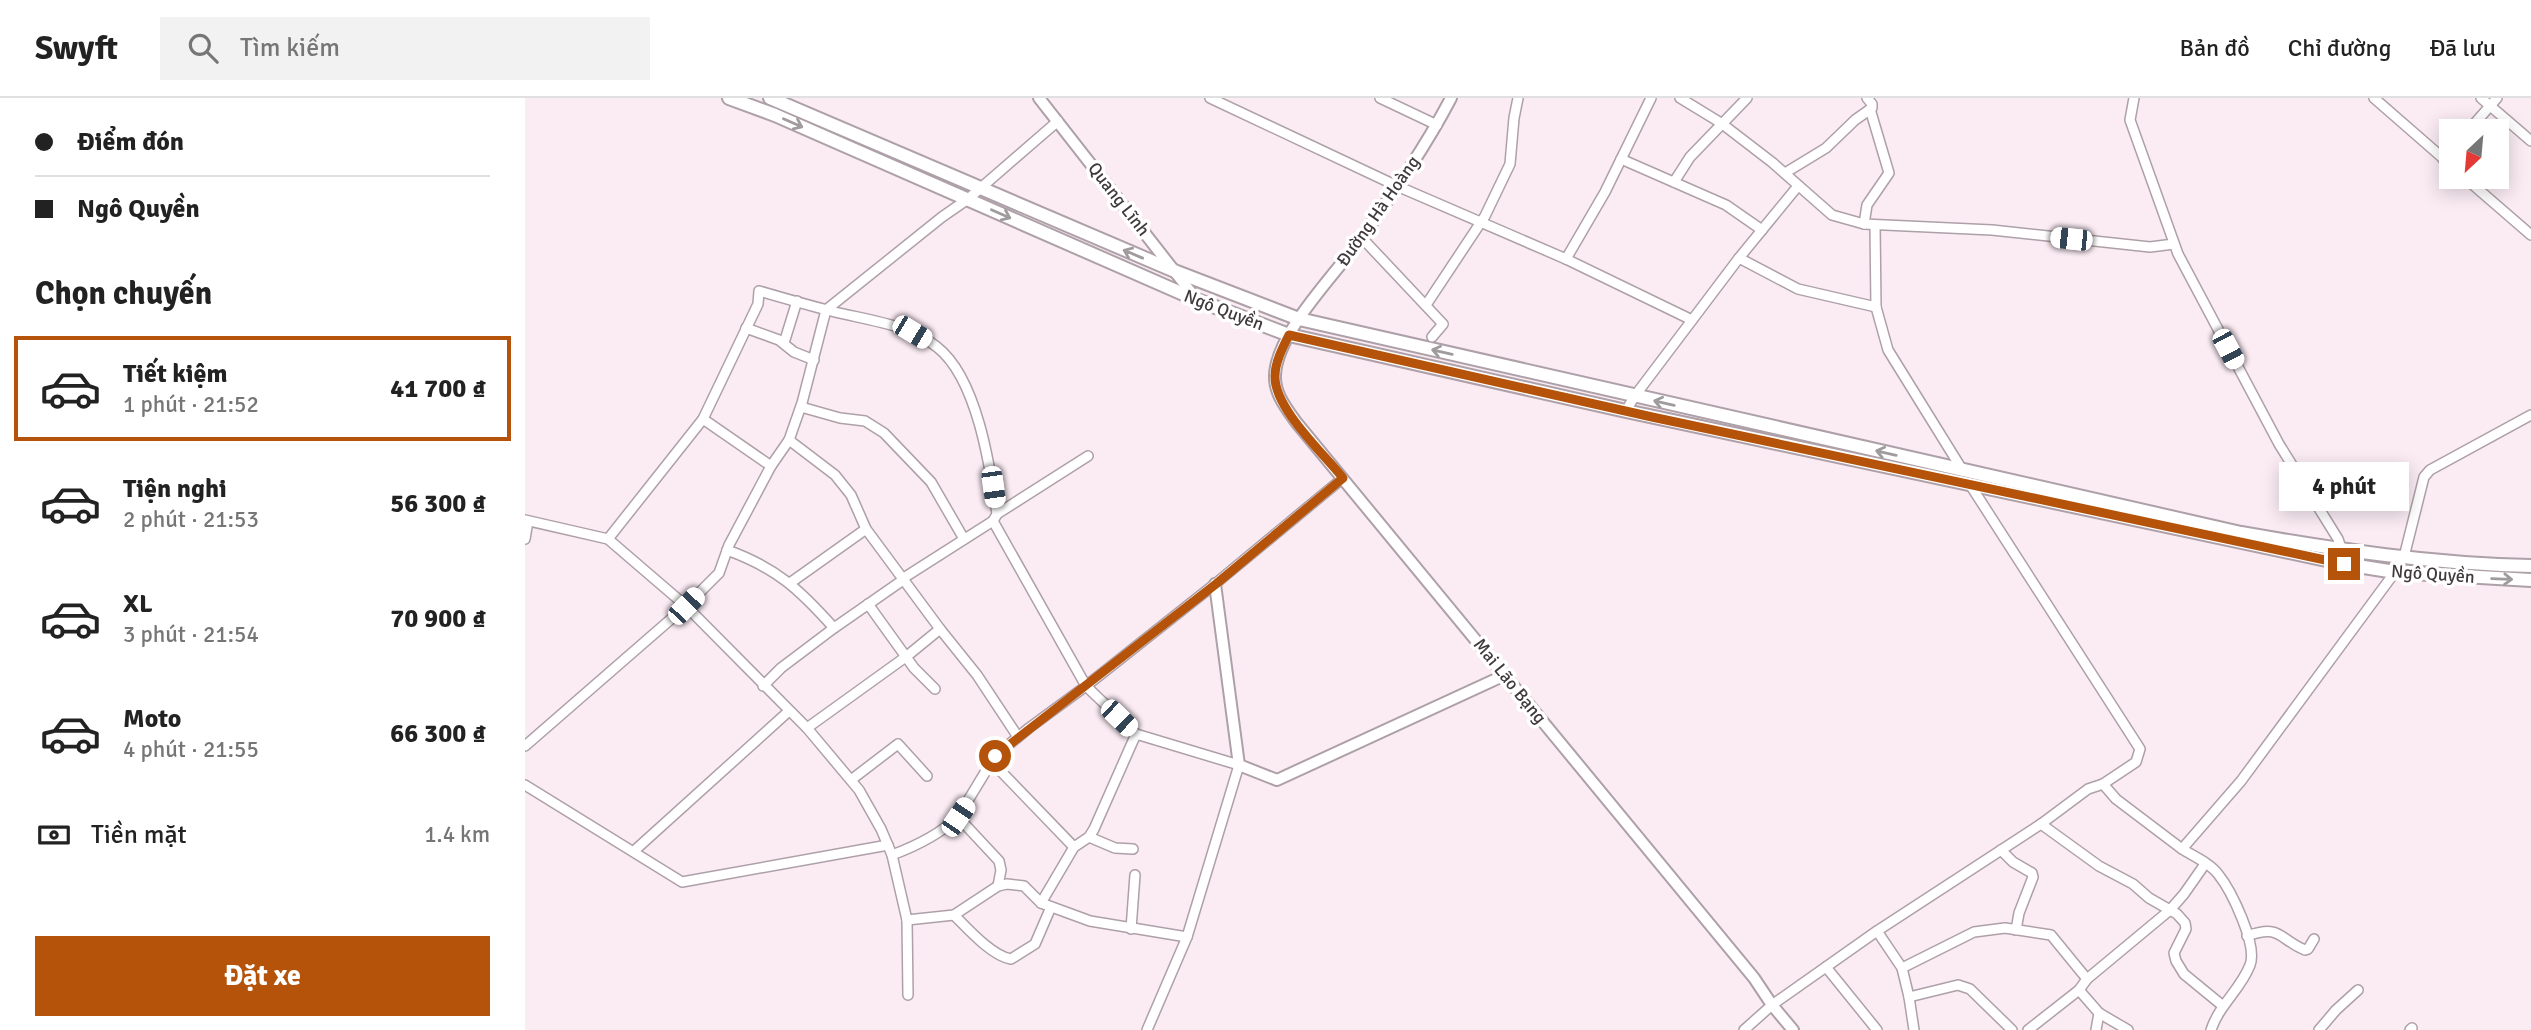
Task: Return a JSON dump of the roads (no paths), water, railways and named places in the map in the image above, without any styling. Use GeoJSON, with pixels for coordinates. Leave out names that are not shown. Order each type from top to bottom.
{"type":"FeatureCollection","features":[{"type":"Feature","properties":{"kind":"main road","name":"Ngô Quyền"},"geometry":{"type":"LineString","coordinates":[[729,98],[775,115],[1197,300],[1289,335],[1626,411],[2344,564],[2395,572],[2531,580]]}},
{"type":"Feature","properties":{"kind":"main road","name":"Ngô Quyền"},"geometry":{"type":"LineString","coordinates":[[777,99],[979,189],[1177,272],[1299,319],[2241,533],[2403,559],[2531,566]]}},
{"type":"Feature","properties":{"kind":"street","name":"Quang Lĩnh"},"geometry":{"type":"LineString","coordinates":[[1039,98],[1197,300]]}},
{"type":"Feature","properties":{"kind":"street"},"geometry":{"type":"LineString","coordinates":[[1210,98],[1397,186],[1566,258],[1692,320]]}},
{"type":"Feature","properties":{"kind":"street"},"geometry":{"type":"LineString","coordinates":[[1380,98],[1437,125]]}},
{"type":"Feature","properties":{"kind":"street","name":"Đường Hà Hoàng"},"geometry":{"type":"LineString","coordinates":[[1299,319],[1362,238],[1437,125],[1451,98]]}},
{"type":"Feature","properties":{"kind":"street"},"geometry":{"type":"LineString","coordinates":[[1426,305],[1481,222],[1510,164],[1518,98]]}},
{"type":"Feature","properties":{"kind":"street"},"geometry":{"type":"LineString","coordinates":[[1566,258],[1605,192],[1651,98]]}},
{"type":"Feature","properties":{"kind":"street"},"geometry":{"type":"LineString","coordinates":[[1680,98],[1721,122],[1832,215],[1875,225],[1992,230],[2150,247],[2174,244]]}},
{"type":"Feature","properties":{"kind":"street"},"geometry":{"type":"LineString","coordinates":[[1674,182],[1690,157],[1747,98]]}},
{"type":"Feature","properties":{"kind":"street"},"geometry":{"type":"LineString","coordinates":[[1785,173],[1826,148],[1870,109],[1872,104],[1867,98]]}},
{"type":"Feature","properties":{"kind":"street"},"geometry":{"type":"LineString","coordinates":[[2133,98],[2130,120],[2174,244],[2279,444],[2342,551]]}},
{"type":"Feature","properties":{"kind":"street"},"geometry":{"type":"LineString","coordinates":[[2374,98],[2439,155]]}},
{"type":"Feature","properties":{"kind":"street"},"geometry":{"type":"LineString","coordinates":[[2481,98],[2531,141]]}},
{"type":"Feature","properties":{"kind":"street"},"geometry":{"type":"LineString","coordinates":[[2478,119],[2497,98]]}},
{"type":"Feature","properties":{"kind":"street"},"geometry":{"type":"LineString","coordinates":[[1864,224],[1869,200],[1889,173],[1870,109]]}},
{"type":"Feature","properties":{"kind":"street"},"geometry":{"type":"LineString","coordinates":[[525,746],[686,606],[719,573],[727,550],[771,466],[789,440],[801,407],[826,310],[968,199],[1058,121]]}},
{"type":"Feature","properties":{"kind":"street"},"geometry":{"type":"LineString","coordinates":[[1621,159],[1737,211],[1762,230]]}},
{"type":"Feature","properties":{"kind":"street"},"geometry":{"type":"LineString","coordinates":[[1626,411],[1739,258],[1798,186]]}},
{"type":"Feature","properties":{"kind":"street"},"geometry":{"type":"LineString","coordinates":[[2478,189],[2530,232]]}},
{"type":"Feature","properties":{"kind":"street"},"geometry":{"type":"LineString","coordinates":[[1744,1030],[1772,1005],[1877,931],[2041,824],[2088,789],[2103,784],[2136,762],[2140,749],[1970,485],[1888,350],[1876,307],[1875,225]]}},
{"type":"Feature","properties":{"kind":"street"},"geometry":{"type":"LineString","coordinates":[[1362,238],[1443,324],[1432,337]]}},
{"type":"Feature","properties":{"kind":"street"},"geometry":{"type":"LineString","coordinates":[[1739,258],[1798,289],[1876,307]]}},
{"type":"Feature","properties":{"kind":"street"},"geometry":{"type":"LineString","coordinates":[[608,539],[703,419],[758,304],[759,290],[912,332],[937,347],[957,368],[967,390],[989,459],[995,518],[1086,687],[1136,734],[1239,765],[1277,780],[1505,675]]}},
{"type":"Feature","properties":{"kind":"street"},"geometry":{"type":"LineString","coordinates":[[784,344],[797,301]]}},
{"type":"Feature","properties":{"kind":"street","name":"Mai Lão Bạng"},"geometry":{"type":"LineString","coordinates":[[1299,319],[1277,363],[1275,376],[1278,395],[1296,422],[1754,978],[1793,1030]]}},
{"type":"Feature","properties":{"kind":"street"},"geometry":{"type":"LineString","coordinates":[[746,328],[814,360]]}},
{"type":"Feature","properties":{"kind":"street"},"geometry":{"type":"LineString","coordinates":[[801,407],[840,418],[865,421],[884,432],[931,482],[964,539]]}},
{"type":"Feature","properties":{"kind":"street"},"geometry":{"type":"LineString","coordinates":[[2182,849],[2241,781],[2395,572],[2403,559],[2427,474],[2531,415]]}},
{"type":"Feature","properties":{"kind":"street"},"geometry":{"type":"LineString","coordinates":[[703,419],[771,466]]}},
{"type":"Feature","properties":{"kind":"street"},"geometry":{"type":"LineString","coordinates":[[789,440],[835,475],[851,495],[866,529],[977,675],[1018,737]]}},
{"type":"Feature","properties":{"kind":"street"},"geometry":{"type":"LineString","coordinates":[[763,685],[834,628],[902,579],[1088,456]]}},
{"type":"Feature","properties":{"kind":"street"},"geometry":{"type":"LineString","coordinates":[[893,855],[936,834],[958,817],[991,761],[1018,737],[1216,584],[1343,478]]}},
{"type":"Feature","properties":{"kind":"street"},"geometry":{"type":"LineString","coordinates":[[525,539],[527,521],[608,539],[686,606],[807,728],[851,780],[866,800],[893,855],[907,920],[908,995]]}},
{"type":"Feature","properties":{"kind":"street"},"geometry":{"type":"LineString","coordinates":[[790,583],[866,529]]}},
{"type":"Feature","properties":{"kind":"street"},"geometry":{"type":"LineString","coordinates":[[727,550],[772,570],[790,583],[834,628]]}},
{"type":"Feature","properties":{"kind":"street"},"geometry":{"type":"LineString","coordinates":[[1147,1030],[1187,937],[1239,765],[1216,584]]}},
{"type":"Feature","properties":{"kind":"street"},"geometry":{"type":"LineString","coordinates":[[867,604],[920,674],[935,689]]}},
{"type":"Feature","properties":{"kind":"street"},"geometry":{"type":"LineString","coordinates":[[807,728],[940,629]]}},
{"type":"Feature","properties":{"kind":"street"},"geometry":{"type":"LineString","coordinates":[[633,851],[789,711]]}},
{"type":"Feature","properties":{"kind":"street"},"geometry":{"type":"LineString","coordinates":[[1041,903],[1074,847],[1089,837],[1136,734]]}},
{"type":"Feature","properties":{"kind":"street"},"geometry":{"type":"LineString","coordinates":[[851,780],[898,744],[927,776]]}},
{"type":"Feature","properties":{"kind":"street"},"geometry":{"type":"LineString","coordinates":[[991,761],[1074,847]]}},
{"type":"Feature","properties":{"kind":"street"},"geometry":{"type":"LineString","coordinates":[[2103,784],[2116,799],[2218,873],[2238,910],[2252,948],[2252,961],[2244,979],[2223,1006],[2211,1030]]}},
{"type":"Feature","properties":{"kind":"street"},"geometry":{"type":"LineString","coordinates":[[525,785],[682,882],[888,845]]}},
{"type":"Feature","properties":{"kind":"street"},"geometry":{"type":"LineString","coordinates":[[958,817],[999,861],[1001,870],[998,886]]}},
{"type":"Feature","properties":{"kind":"street"},"geometry":{"type":"LineString","coordinates":[[2041,824],[2099,866],[2133,884],[2177,914],[2185,923],[2186,929],[2174,953],[2176,961],[2184,974],[2223,1006]]}},
{"type":"Feature","properties":{"kind":"street"},"geometry":{"type":"LineString","coordinates":[[1089,837],[1115,848],[1133,849]]}},
{"type":"Feature","properties":{"kind":"street"},"geometry":{"type":"LineString","coordinates":[[2001,850],[2013,862],[2032,873],[2033,877],[2019,913],[2016,930]]}},
{"type":"Feature","properties":{"kind":"street"},"geometry":{"type":"LineString","coordinates":[[2028,1030],[2079,990],[2087,979],[2170,910],[2205,863]]}},
{"type":"Feature","properties":{"kind":"street"},"geometry":{"type":"LineString","coordinates":[[1131,929],[1135,875]]}},
{"type":"Feature","properties":{"kind":"street"},"geometry":{"type":"LineString","coordinates":[[907,920],[954,915],[998,886],[1007,884],[1024,886],[1041,903],[1090,921],[1187,937]]}},
{"type":"Feature","properties":{"kind":"street"},"geometry":{"type":"LineString","coordinates":[[954,915],[978,939],[1001,956],[1011,958],[1035,944],[1051,907]]}},
{"type":"Feature","properties":{"kind":"street"},"geometry":{"type":"LineString","coordinates":[[1902,968],[1974,932],[2005,929],[2051,935],[2087,979]]}},
{"type":"Feature","properties":{"kind":"street"},"geometry":{"type":"LineString","coordinates":[[1877,931],[1902,968],[1914,1030]]}},
{"type":"Feature","properties":{"kind":"street"},"geometry":{"type":"LineString","coordinates":[[2247,936],[2275,932],[2305,950],[2314,939]]}},
{"type":"Feature","properties":{"kind":"street"},"geometry":{"type":"LineString","coordinates":[[1826,967],[1877,1030]]}},
{"type":"Feature","properties":{"kind":"street"},"geometry":{"type":"LineString","coordinates":[[1909,997],[1958,985],[1970,989],[2011,1030]]}},
{"type":"Feature","properties":{"kind":"street"},"geometry":{"type":"LineString","coordinates":[[2319,1030],[2358,989]]}},
{"type":"Feature","properties":{"kind":"street"},"geometry":{"type":"LineString","coordinates":[[2079,990],[2099,1013],[2128,1030]]}},
{"type":"Feature","properties":{"kind":"street"},"geometry":{"type":"LineString","coordinates":[[2096,1030],[2099,1013]]}}]}
